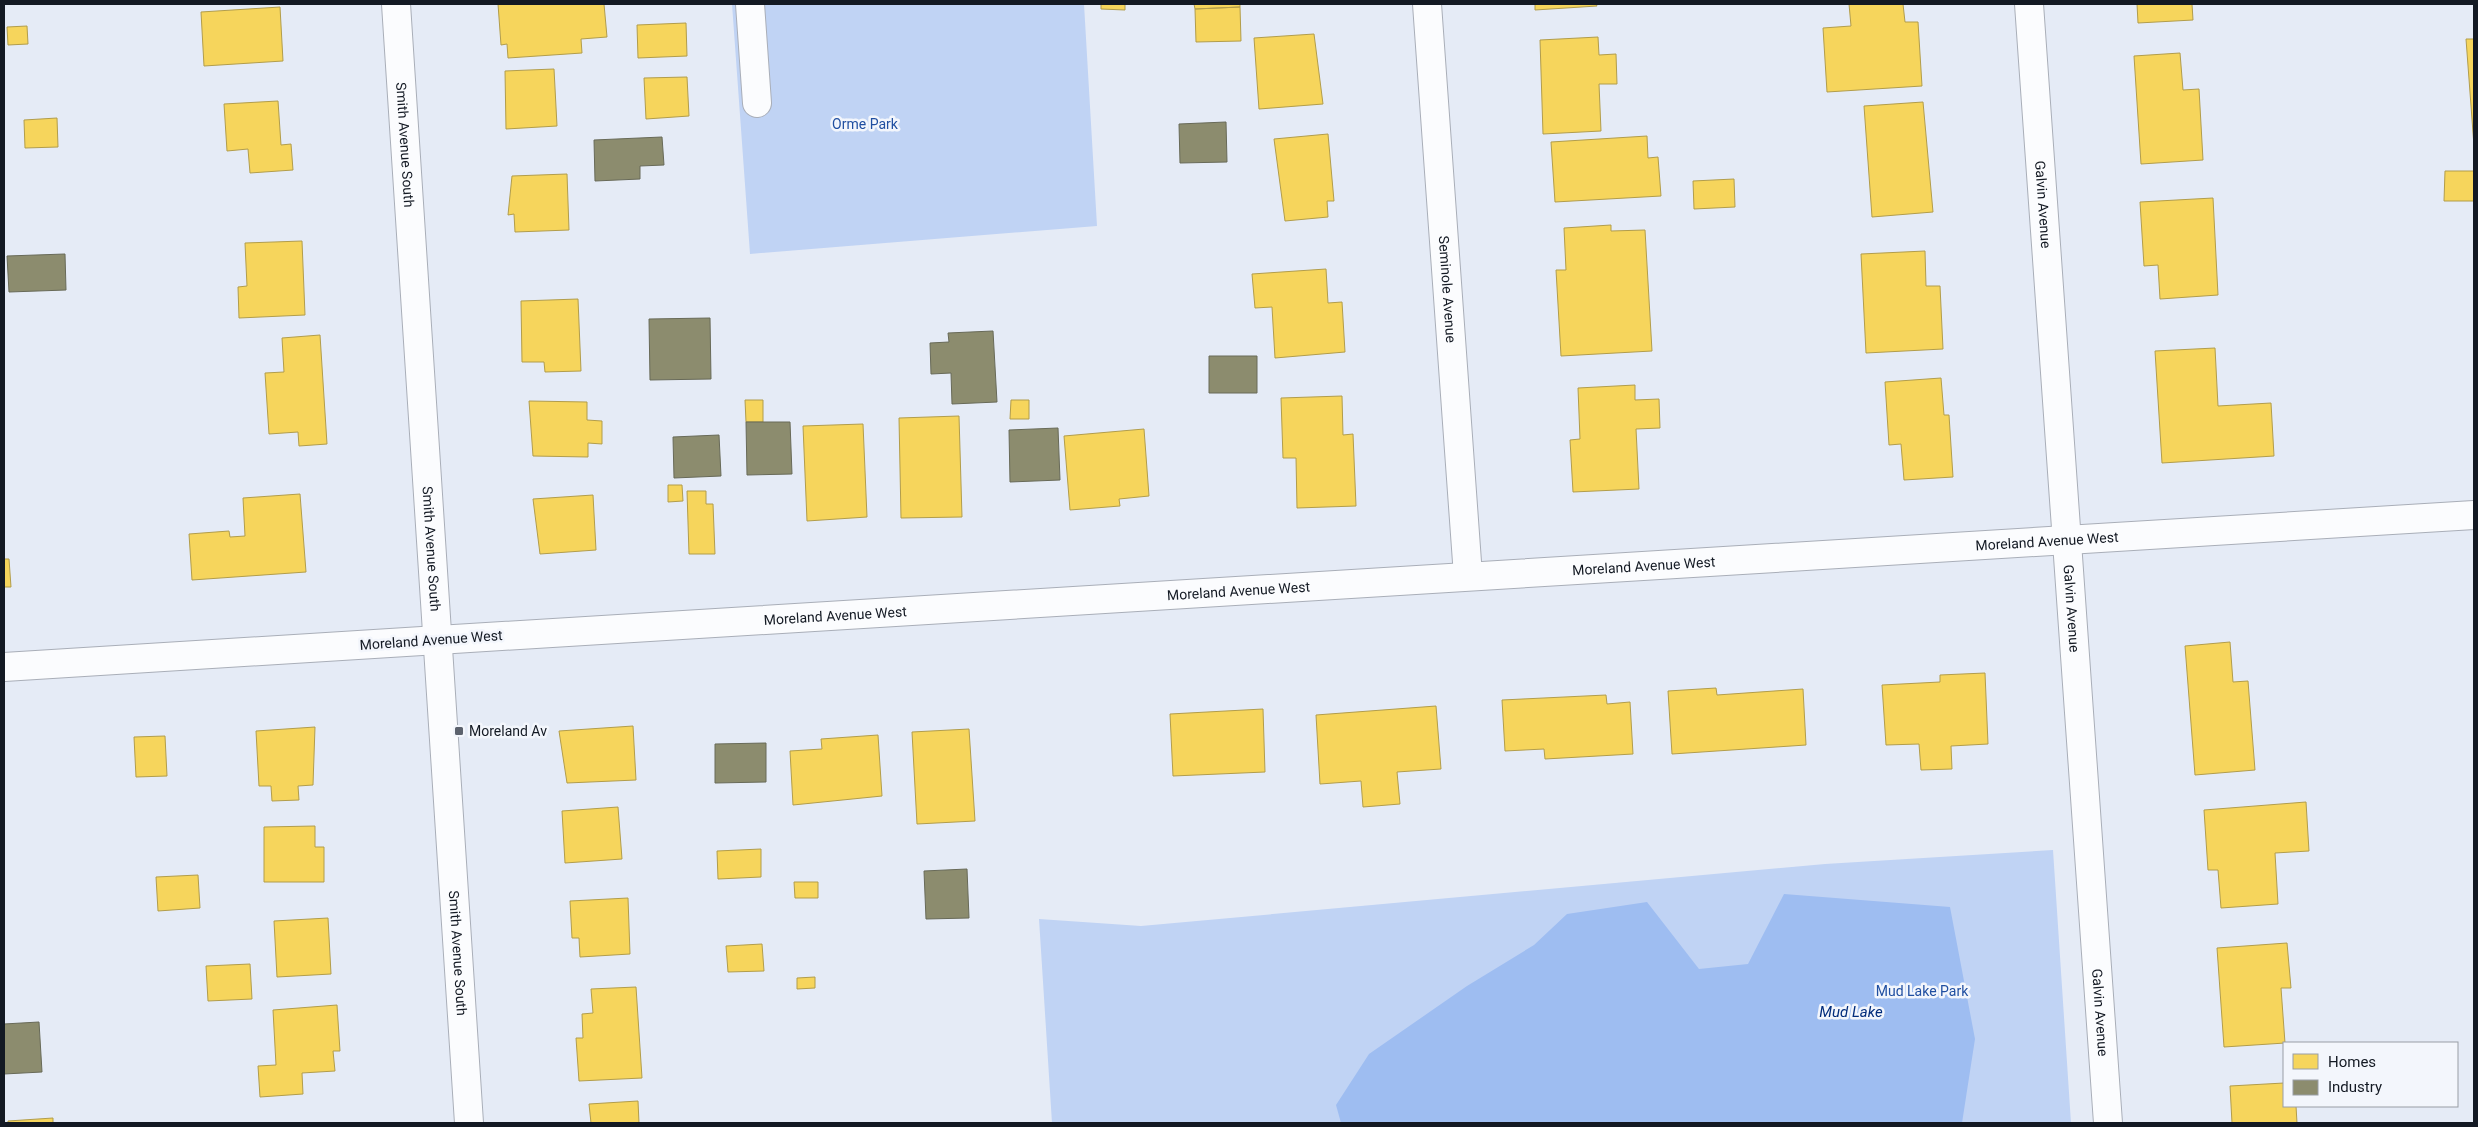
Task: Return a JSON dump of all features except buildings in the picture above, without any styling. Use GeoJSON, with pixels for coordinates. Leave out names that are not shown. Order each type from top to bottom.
{"type":"FeatureCollection","features":[{"type":"Feature","properties":{"kind":"street","name":"Smith Avenue South"},"geometry":{"type":"LineString","coordinates":[[396,4],[469,1123]]}},
{"type":"Feature","properties":{"kind":"street"},"geometry":{"type":"LineString","coordinates":[[750,4],[756,103]]}},
{"type":"Feature","properties":{"kind":"street","name":"Seminole Avenue"},"geometry":{"type":"LineString","coordinates":[[1427,4],[1468,576]]}},
{"type":"Feature","properties":{"kind":"street","name":"Galvin Avenue"},"geometry":{"type":"LineString","coordinates":[[2029,4],[2108,1123]]}},
{"type":"Feature","properties":{"kind":"street","name":"Moreland Avenue West"},"geometry":{"type":"LineString","coordinates":[[4,666],[2474,515]]}},
{"type":"Feature","properties":{"kind":"green space","name":"Orme Park"},"geometry":{"type":"Polygon","coordinates":[[[732,4],[1084,4],[1097,226],[750,254],[732,4]]]}},
{"type":"Feature","properties":{"kind":"green space","name":"Mud Lake Park"},"geometry":{"type":"Polygon","coordinates":[[[2053,850],[2071,1123],[1052,1123],[1039,919],[1141,926],[1825,864],[2053,850]]]}},
{"type":"Feature","properties":{"kind":"water","name":"Mud Lake"},"geometry":{"type":"Polygon","coordinates":[[[1784,894],[1950,907],[1975,1039],[1962,1123],[1341,1123],[1336,1105],[1369,1054],[1467,986],[1534,945],[1567,914],[1647,902],[1699,969],[1748,964],[1784,894]]]}},
{"type":"Feature","properties":{"kind":"place","name":"Moreland Av"},"geometry":{"type":"Point","coordinates":[459,731]}}]}
